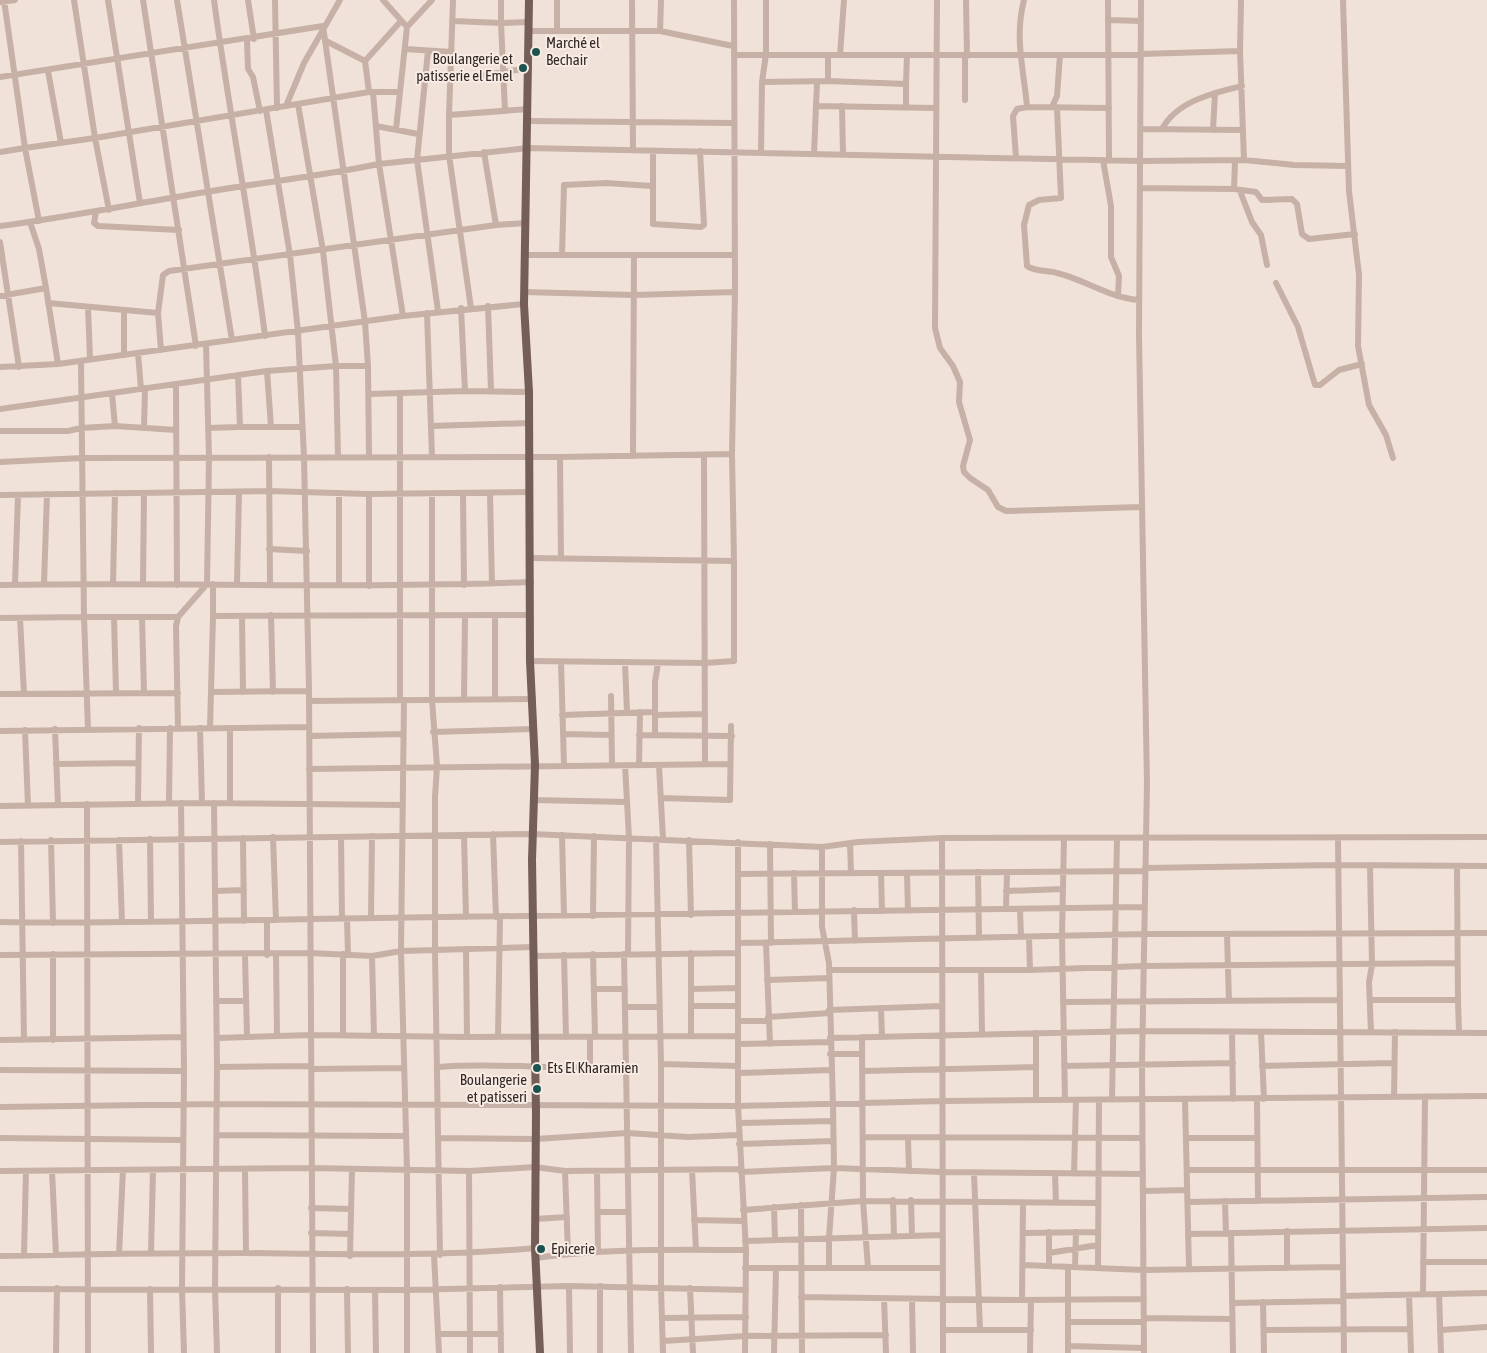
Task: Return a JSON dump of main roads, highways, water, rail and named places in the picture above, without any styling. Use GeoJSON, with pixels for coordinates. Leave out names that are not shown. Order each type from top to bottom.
{"type":"FeatureCollection","features":[{"type":"Feature","properties":{"kind":"main road"},"geometry":{"type":"LineString","coordinates":[[529,0],[524,304],[529,392],[530,457],[528,492],[531,582],[529,615],[535,765],[532,834],[535,952],[535,1258],[540,1353]]}},
{"type":"Feature","properties":{"kind":"place","name":"Marché el Bechair"},"geometry":{"type":"Point","coordinates":[536,52]}},
{"type":"Feature","properties":{"kind":"place","name":"Boulangerie et patisserie el Emel"},"geometry":{"type":"Point","coordinates":[523,68]}},
{"type":"Feature","properties":{"kind":"place","name":"Ets El Kharamien"},"geometry":{"type":"Point","coordinates":[537,1068]}},
{"type":"Feature","properties":{"kind":"place","name":"Boulangerie et patisseri"},"geometry":{"type":"Point","coordinates":[537,1089]}},
{"type":"Feature","properties":{"kind":"place","name":"Epicerie"},"geometry":{"type":"Point","coordinates":[541,1249]}}]}
